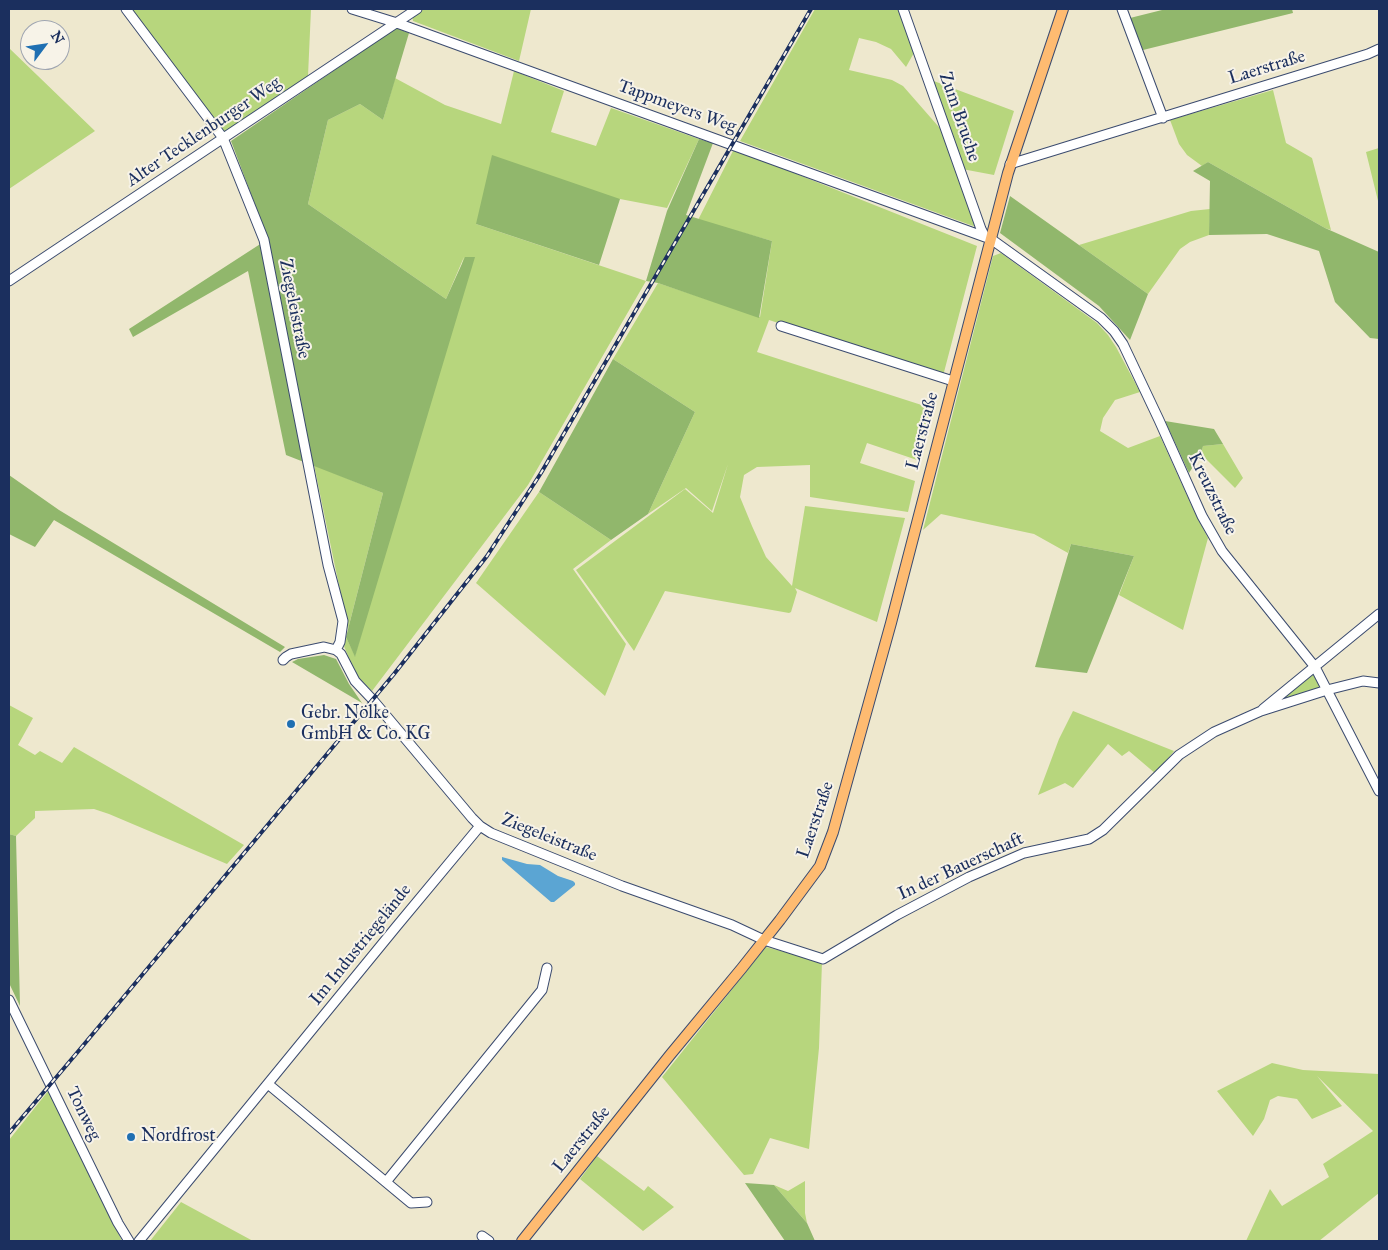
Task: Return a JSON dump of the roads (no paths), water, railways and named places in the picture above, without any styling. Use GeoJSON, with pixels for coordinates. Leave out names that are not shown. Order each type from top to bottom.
{"type":"FeatureCollection","features":[{"type":"Feature","properties":{"kind":"main road","name":"Laerstraße"},"geometry":{"type":"LineString","coordinates":[[522,1241],[764,940],[820,866],[833,832],[891,623],[988,238],[1010,164],[1063,9]]}},
{"type":"Feature","properties":{"kind":"street","name":"Ziegeleistraße"},"geometry":{"type":"LineString","coordinates":[[126,9],[223,138],[264,240],[328,565],[343,622],[340,642],[336,650],[342,654],[355,681],[372,698],[480,826],[491,833],[622,886],[732,925],[764,940]]}},
{"type":"Feature","properties":{"kind":"street","name":"Tappmeyers Weg"},"geometry":{"type":"LineString","coordinates":[[352,9],[397,23],[988,238]]}},
{"type":"Feature","properties":{"kind":"street","name":"Alter Tecklenburger Weg"},"geometry":{"type":"LineString","coordinates":[[9,281],[417,9]]}},
{"type":"Feature","properties":{"kind":"street","name":"Zum Bruche"},"geometry":{"type":"LineString","coordinates":[[903,9],[981,229],[988,238]]}},
{"type":"Feature","properties":{"kind":"street"},"geometry":{"type":"LineString","coordinates":[[1122,9],[1163,118]]}},
{"type":"Feature","properties":{"kind":"street","name":"Laerstraße"},"geometry":{"type":"LineString","coordinates":[[1010,164],[1163,118],[1379,49]]}},
{"type":"Feature","properties":{"kind":"street","name":"Kreuzstraße"},"geometry":{"type":"LineString","coordinates":[[988,238],[1101,318],[1114,330],[1123,344],[1159,420],[1202,516],[1222,551],[1315,667],[1379,790]]}},
{"type":"Feature","properties":{"kind":"street","name":"Laerstraße"},"geometry":{"type":"LineString","coordinates":[[781,326],[953,381]]}},
{"type":"Feature","properties":{"kind":"street","name":"In der Bauerschaft"},"geometry":{"type":"LineString","coordinates":[[1261,711],[1379,614]]}},
{"type":"Feature","properties":{"kind":"street"},"geometry":{"type":"LineString","coordinates":[[283,660],[291,654],[317,648],[324,647],[336,650]]}},
{"type":"Feature","properties":{"kind":"street","name":"In der Bauerschaft"},"geometry":{"type":"LineString","coordinates":[[764,940],[824,959],[897,915],[968,877],[1024,853],[1089,839],[1104,830],[1179,755],[1214,732],[1261,711],[1327,690],[1364,681],[1379,683]]}},
{"type":"Feature","properties":{"kind":"street","name":"Im Industriegelände"},"geometry":{"type":"LineString","coordinates":[[139,1241],[480,826]]}},
{"type":"Feature","properties":{"kind":"street"},"geometry":{"type":"LineString","coordinates":[[386,1182],[542,990],[547,968]]}},
{"type":"Feature","properties":{"kind":"street","name":"Tonweg"},"geometry":{"type":"LineString","coordinates":[[9,1000],[118,1223],[129,1241]]}},
{"type":"Feature","properties":{"kind":"street"},"geometry":{"type":"LineString","coordinates":[[268,1084],[411,1202],[427,1202]]}},
{"type":"Feature","properties":{"kind":"water"},"geometry":{"type":"Polygon","coordinates":[[[502,857],[527,864],[540,865],[558,876],[573,881],[575,885],[554,902],[551,902],[502,860],[502,857]]]}},
{"type":"Feature","properties":{"kind":"railway"},"geometry":{"type":"LineString","coordinates":[[9,1133],[394,674],[487,556],[541,473],[811,9]]}},
{"type":"Feature","properties":{"kind":"place","name":"Gebr. Nölke GmbH & Co. KG"},"geometry":{"type":"Point","coordinates":[291,724]}},
{"type":"Feature","properties":{"kind":"place","name":"Nordfrost"},"geometry":{"type":"Point","coordinates":[131,1137]}}]}
